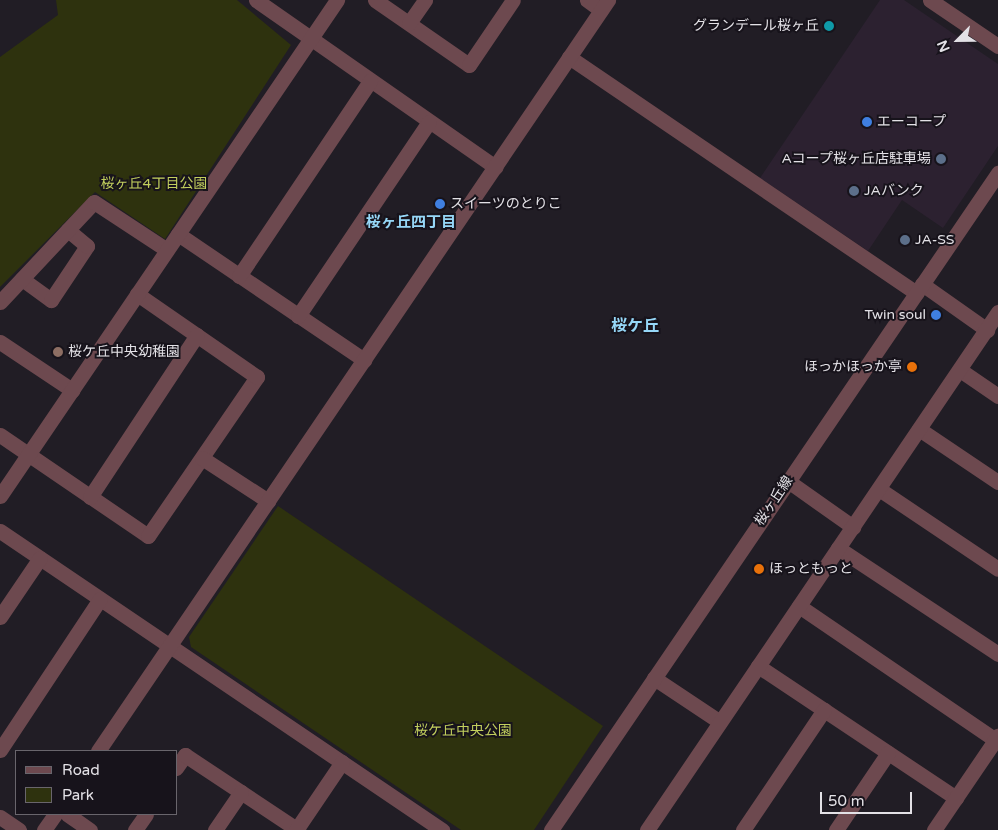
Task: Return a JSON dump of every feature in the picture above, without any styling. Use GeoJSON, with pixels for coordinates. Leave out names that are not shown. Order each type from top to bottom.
{"type":"FeatureCollection","features":[{"type":"Feature","properties":{"kind":"street"},"geometry":{"type":"LineString","coordinates":[[256,0],[309,40],[495,167]]}},
{"type":"Feature","properties":{"kind":"street"},"geometry":{"type":"LineString","coordinates":[[0,496],[337,0]]}},
{"type":"Feature","properties":{"kind":"street"},"geometry":{"type":"LineString","coordinates":[[375,0],[469,64],[513,0]]}},
{"type":"Feature","properties":{"kind":"street"},"geometry":{"type":"LineString","coordinates":[[409,23],[425,0]]}},
{"type":"Feature","properties":{"kind":"street"},"geometry":{"type":"LineString","coordinates":[[99,750],[604,5],[587,0]]}},
{"type":"Feature","properties":{"kind":"street"},"geometry":{"type":"LineString","coordinates":[[930,0],[997,44]]}},
{"type":"Feature","properties":{"kind":"street"},"geometry":{"type":"LineString","coordinates":[[569,57],[919,288],[986,330]]}},
{"type":"Feature","properties":{"kind":"street"},"geometry":{"type":"LineString","coordinates":[[239,276],[370,81]]}},
{"type":"Feature","properties":{"kind":"street"},"geometry":{"type":"LineString","coordinates":[[298,316],[429,122]]}},
{"type":"Feature","properties":{"kind":"street","name":"桜ヶ丘線"},"geometry":{"type":"LineString","coordinates":[[551,830],[998,173]]}},
{"type":"Feature","properties":{"kind":"street"},"geometry":{"type":"LineString","coordinates":[[0,302],[94,202],[167,250]]}},
{"type":"Feature","properties":{"kind":"street"},"geometry":{"type":"LineString","coordinates":[[22,279],[51,300],[87,246],[68,230]]}},
{"type":"Feature","properties":{"kind":"street"},"geometry":{"type":"LineString","coordinates":[[178,234],[364,360]]}},
{"type":"Feature","properties":{"kind":"street"},"geometry":{"type":"LineString","coordinates":[[0,435],[148,536],[257,377],[137,294]]}},
{"type":"Feature","properties":{"kind":"street"},"geometry":{"type":"LineString","coordinates":[[647,830],[998,312]]}},
{"type":"Feature","properties":{"kind":"street"},"geometry":{"type":"LineString","coordinates":[[90,496],[197,335]]}},
{"type":"Feature","properties":{"kind":"street"},"geometry":{"type":"LineString","coordinates":[[0,342],[72,390]]}},
{"type":"Feature","properties":{"kind":"street"},"geometry":{"type":"LineString","coordinates":[[960,370],[998,396]]}},
{"type":"Feature","properties":{"kind":"street"},"geometry":{"type":"LineString","coordinates":[[919,429],[998,482]]}},
{"type":"Feature","properties":{"kind":"street"},"geometry":{"type":"LineString","coordinates":[[202,458],[268,501]]}},
{"type":"Feature","properties":{"kind":"street"},"geometry":{"type":"LineString","coordinates":[[788,481],[853,527]]}},
{"type":"Feature","properties":{"kind":"street"},"geometry":{"type":"LineString","coordinates":[[879,489],[998,569]]}},
{"type":"Feature","properties":{"kind":"street"},"geometry":{"type":"LineString","coordinates":[[0,531],[442,830]]}},
{"type":"Feature","properties":{"kind":"street"},"geometry":{"type":"LineString","coordinates":[[838,548],[998,654]]}},
{"type":"Feature","properties":{"kind":"street"},"geometry":{"type":"LineString","coordinates":[[0,617],[40,558]]}},
{"type":"Feature","properties":{"kind":"street"},"geometry":{"type":"LineString","coordinates":[[0,750],[100,599]]}},
{"type":"Feature","properties":{"kind":"street"},"geometry":{"type":"LineString","coordinates":[[799,606],[997,739],[934,830]]}},
{"type":"Feature","properties":{"kind":"street"},"geometry":{"type":"LineString","coordinates":[[758,666],[956,798]]}},
{"type":"Feature","properties":{"kind":"street"},"geometry":{"type":"LineString","coordinates":[[654,678],[720,722]]}},
{"type":"Feature","properties":{"kind":"street"},"geometry":{"type":"LineString","coordinates":[[742,830],[824,710]]}},
{"type":"Feature","properties":{"kind":"street"},"geometry":{"type":"LineString","coordinates":[[836,830],[888,753]]}},
{"type":"Feature","properties":{"kind":"street"},"geometry":{"type":"LineString","coordinates":[[178,765],[185,755],[297,830],[342,762]]}},
{"type":"Feature","properties":{"kind":"street"},"geometry":{"type":"LineString","coordinates":[[215,830],[241,792]]}},
{"type":"Feature","properties":{"kind":"street"},"geometry":{"type":"LineString","coordinates":[[44,830],[54,815]]}},
{"type":"Feature","properties":{"kind":"street"},"geometry":{"type":"LineString","coordinates":[[68,815],[90,830]]}},
{"type":"Feature","properties":{"kind":"street"},"geometry":{"type":"LineString","coordinates":[[135,830],[145,815]]}},
{"type":"Feature","properties":{"kind":"street"},"geometry":{"type":"LineString","coordinates":[[0,817],[19,830]]}},
{"type":"Feature","properties":{"kind":"shaded area"},"geometry":{"type":"Polygon","coordinates":[[[880,0],[904,0],[998,64],[998,146],[943,228],[902,200],[868,251],[760,178],[880,0]]]}},
{"type":"Feature","properties":{"kind":"green space","name":"桜ヶ丘4丁目公園"},"geometry":{"type":"Polygon","coordinates":[[[56,0],[237,0],[291,45],[165,239],[95,192],[0,287],[0,57],[58,15],[56,0]]]}},
{"type":"Feature","properties":{"kind":"green space","name":"桜ケ丘中央公園"},"geometry":{"type":"Polygon","coordinates":[[[278,506],[603,726],[534,830],[461,830],[191,647],[189,637],[278,506]]]}},
{"type":"Feature","properties":{"kind":"place","name":"グランデール桜ヶ丘"},"geometry":{"type":"Point","coordinates":[829,26]}},
{"type":"Feature","properties":{"kind":"place","name":"エーコープ"},"geometry":{"type":"Point","coordinates":[867,122]}},
{"type":"Feature","properties":{"kind":"place","name":"Aコープ桜ヶ丘店駐車場"},"geometry":{"type":"Point","coordinates":[941,159]}},
{"type":"Feature","properties":{"kind":"place","name":"JAバンク"},"geometry":{"type":"Point","coordinates":[854,191]}},
{"type":"Feature","properties":{"kind":"place","name":"スイーツのとりこ"},"geometry":{"type":"Point","coordinates":[440,204]}},
{"type":"Feature","properties":{"kind":"place","name":"JA-SS"},"geometry":{"type":"Point","coordinates":[905,240]}},
{"type":"Feature","properties":{"kind":"place","name":"Twin soul"},"geometry":{"type":"Point","coordinates":[936,315]}},
{"type":"Feature","properties":{"kind":"place","name":"桜ケ丘中央幼稚園"},"geometry":{"type":"Point","coordinates":[58,352]}},
{"type":"Feature","properties":{"kind":"place","name":"ほっかほっか亭"},"geometry":{"type":"Point","coordinates":[912,367]}},
{"type":"Feature","properties":{"kind":"place","name":"ほっともっと"},"geometry":{"type":"Point","coordinates":[759,569]}},
{"type":"Feature","properties":{"kind":"district","name":"桜ヶ丘四丁目"},"geometry":{"type":"Point","coordinates":[411,223]}},
{"type":"Feature","properties":{"kind":"district","name":"桜ケ丘"},"geometry":{"type":"Point","coordinates":[635,326]}}]}
